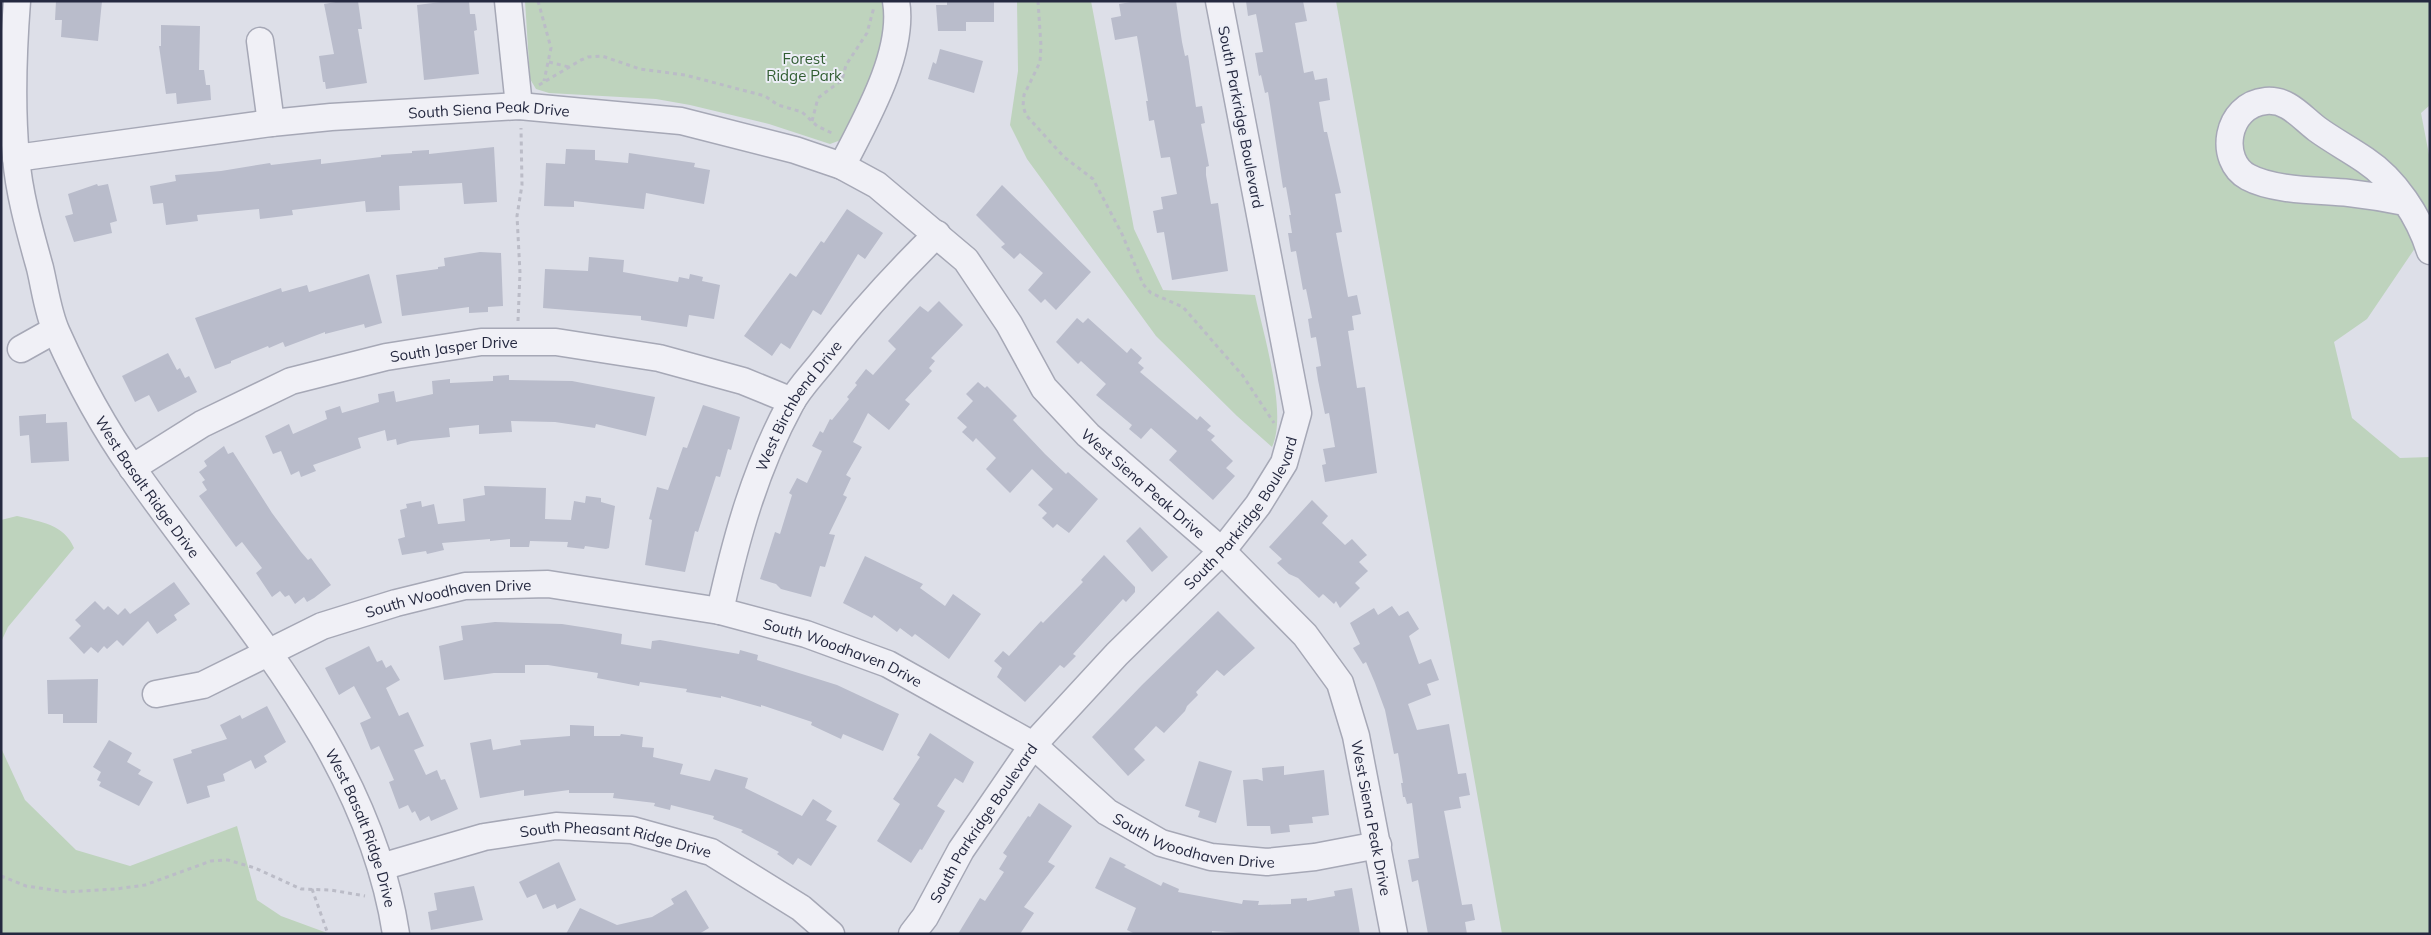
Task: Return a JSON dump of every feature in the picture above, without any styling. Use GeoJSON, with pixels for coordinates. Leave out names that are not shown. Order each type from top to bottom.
{"type":"FeatureCollection","features":[{"type":"Feature","properties":{"kind":"street","name":"West Basalt Ridge Drive"},"geometry":{"type":"LineString","coordinates":[[17,1],[12,79],[16,158],[27,220],[55,330],[86,391],[132,468],[270,652],[313,718],[360,810],[380,867],[396,934]]}},
{"type":"Feature","properties":{"kind":"street"},"geometry":{"type":"LineString","coordinates":[[508,1],[518,106]]}},
{"type":"Feature","properties":{"kind":"street"},"geometry":{"type":"LineString","coordinates":[[842,166],[875,100],[892,53],[898,9],[896,1]]}},
{"type":"Feature","properties":{"kind":"street","name":"South Parkridge Boulevard"},"geometry":{"type":"LineString","coordinates":[[912,934],[925,917],[961,850],[1033,746],[1116,654],[1222,552],[1258,505],[1284,463],[1298,414],[1219,1]]}},
{"type":"Feature","properties":{"kind":"street"},"geometry":{"type":"LineString","coordinates":[[260,41],[271,123]]}},
{"type":"Feature","properties":{"kind":"street"},"geometry":{"type":"LineString","coordinates":[[2405,202],[2278,185],[2247,176],[2236,166],[2233,158],[2230,140],[2232,123],[2240,112],[2249,106],[2266,101],[2280,102],[2291,108],[2331,139],[2366,161],[2387,180],[2405,202],[2414,214],[2430,251]]}},
{"type":"Feature","properties":{"kind":"street","name":"South Siena Peak Drive"},"geometry":{"type":"LineString","coordinates":[[16,158],[271,123],[331,117],[518,106],[681,121],[795,150],[842,166],[877,185],[937,234]]}},
{"type":"Feature","properties":{"kind":"street","name":"West Birchbend Drive"},"geometry":{"type":"LineString","coordinates":[[720,611],[735,541],[765,458],[792,401],[842,336],[901,269],[937,234]]}},
{"type":"Feature","properties":{"kind":"street","name":"West Siena Peak Drive"},"geometry":{"type":"LineString","coordinates":[[937,234],[966,260],[1009,324],[1044,388],[1088,436],[1222,552],[1306,635],[1340,683],[1356,736],[1394,934]]}},
{"type":"Feature","properties":{"kind":"street"},"geometry":{"type":"LineString","coordinates":[[21,349],[55,330]]}},
{"type":"Feature","properties":{"kind":"street","name":"South Jasper Drive"},"geometry":{"type":"LineString","coordinates":[[132,468],[202,424],[291,381],[386,357],[481,342],[556,342],[659,358],[743,381],[792,401]]}},
{"type":"Feature","properties":{"kind":"street","name":"South Woodhaven Drive"},"geometry":{"type":"LineString","coordinates":[[156,694],[203,685],[322,626],[396,603],[464,586],[548,584],[720,611],[806,634],[888,664],[1033,746],[1106,812],[1161,843],[1211,858],[1267,862],[1315,858],[1378,845]]}},
{"type":"Feature","properties":{"kind":"street","name":"South Pheasant Ridge Drive"},"geometry":{"type":"LineString","coordinates":[[380,867],[493,835],[556,826],[632,830],[711,852],[801,908],[831,934]]}},
{"type":"Feature","properties":{"kind":"path"},"geometry":{"type":"LineString","coordinates":[[538,1],[550,39],[549,62],[544,81]]}},
{"type":"Feature","properties":{"kind":"path"},"geometry":{"type":"LineString","coordinates":[[812,121],[818,98],[842,80],[846,64],[867,33],[874,1]]}},
{"type":"Feature","properties":{"kind":"path"},"geometry":{"type":"LineString","coordinates":[[1038,1],[1041,46],[1040,62],[1024,95],[1022,106],[1026,115],[1064,157],[1092,180],[1122,234],[1143,284],[1151,294],[1183,307],[1243,376],[1275,425],[1291,438]]}},
{"type":"Feature","properties":{"kind":"path"},"geometry":{"type":"LineString","coordinates":[[517,342],[520,273],[517,216],[522,185],[522,138],[518,106],[544,81],[569,67],[588,57],[602,56],[640,69],[685,75],[765,96],[778,105],[802,112],[817,126],[834,134],[842,166]]}},
{"type":"Feature","properties":{"kind":"path"},"geometry":{"type":"LineString","coordinates":[[549,62],[569,67]]}},
{"type":"Feature","properties":{"kind":"path"},"geometry":{"type":"LineString","coordinates":[[1,876],[26,886],[67,892],[116,889],[145,885],[211,861],[228,860],[255,868],[295,887],[366,896]]}},
{"type":"Feature","properties":{"kind":"path"},"geometry":{"type":"LineString","coordinates":[[312,889],[328,934]]}},
{"type":"Feature","properties":{"kind":"green space","name":"Forest Ridge Park"},"geometry":{"type":"Polygon","coordinates":[[[525,1],[889,1],[880,57],[847,133],[841,140],[830,144],[769,124],[690,105],[656,99],[549,93],[536,89],[530,79],[525,1]]]}},
{"type":"Feature","properties":{"kind":"green space"},"geometry":{"type":"Polygon","coordinates":[[[1017,1],[1091,1],[1134,229],[1163,290],[1255,295],[1276,394],[1276,432],[1272,447],[1237,416],[1156,336],[1027,159],[1010,125],[1018,71],[1017,1]]]}},
{"type":"Feature","properties":{"kind":"green space"},"geometry":{"type":"Polygon","coordinates":[[[1336,1],[2430,1],[2430,105],[2421,113],[2430,160],[2430,226],[2367,319],[2334,342],[2352,418],[2400,458],[2430,457],[2430,934],[1502,934],[1336,1]]]}},
{"type":"Feature","properties":{"kind":"green space"},"geometry":{"type":"Polygon","coordinates":[[[17,516],[51,525],[70,540],[74,548],[8,627],[1,642],[1,520],[17,516]]]}},
{"type":"Feature","properties":{"kind":"green space"},"geometry":{"type":"Polygon","coordinates":[[[1,748],[25,800],[76,850],[130,866],[237,826],[257,900],[281,916],[330,934],[1,934],[1,748]]]}},
{"type":"Feature","properties":{"kind":"building"},"geometry":{"type":"Polygon","coordinates":[[[56,1],[102,1],[98,41],[61,37],[62,20],[55,20],[56,1]]]}},
{"type":"Feature","properties":{"kind":"building"},"geometry":{"type":"Polygon","coordinates":[[[358,1],[362,29],[358,29],[367,83],[326,89],[319,56],[334,54],[324,4],[358,1]]]}},
{"type":"Feature","properties":{"kind":"building"},"geometry":{"type":"Polygon","coordinates":[[[449,1],[469,1],[470,14],[475,14],[477,30],[474,31],[479,74],[424,80],[417,5],[449,1]]]}},
{"type":"Feature","properties":{"kind":"building"},"geometry":{"type":"Polygon","coordinates":[[[947,1],[994,1],[994,22],[966,22],[966,31],[938,31],[936,5],[947,5],[947,1]]]}},
{"type":"Feature","properties":{"kind":"building"},"geometry":{"type":"Polygon","coordinates":[[[1137,1],[1176,1],[1185,56],[1188,55],[1196,107],[1202,106],[1205,123],[1201,124],[1209,166],[1206,167],[1206,175],[1211,204],[1218,203],[1228,271],[1172,280],[1164,232],[1157,233],[1153,211],[1163,209],[1161,197],[1177,194],[1170,157],[1161,158],[1154,120],[1149,121],[1146,101],[1148,101],[1137,36],[1115,40],[1111,18],[1121,16],[1119,4],[1137,1]]]}},
{"type":"Feature","properties":{"kind":"building"},"geometry":{"type":"Polygon","coordinates":[[[1246,1],[1303,1],[1307,21],[1295,23],[1304,73],[1313,71],[1315,80],[1327,78],[1330,100],[1319,102],[1324,132],[1327,132],[1341,193],[1335,194],[1342,232],[1336,233],[1348,297],[1357,295],[1361,314],[1352,316],[1354,330],[1348,331],[1357,388],[1365,387],[1377,473],[1325,482],[1322,465],[1326,464],[1323,449],[1335,447],[1329,413],[1325,414],[1318,380],[1316,367],[1321,366],[1316,337],[1311,338],[1308,319],[1312,318],[1306,289],[1303,290],[1296,251],[1291,252],[1288,233],[1292,233],[1289,215],[1291,215],[1286,187],[1283,188],[1268,92],[1265,93],[1261,75],[1259,76],[1255,53],[1263,52],[1256,14],[1248,16],[1246,1]]]}},
{"type":"Feature","properties":{"kind":"building"},"geometry":{"type":"Polygon","coordinates":[[[161,25],[200,26],[199,70],[204,70],[206,85],[210,85],[211,100],[177,104],[176,93],[166,94],[159,46],[161,46],[161,25]]]}},
{"type":"Feature","properties":{"kind":"building"},"geometry":{"type":"Polygon","coordinates":[[[940,49],[983,61],[974,93],[928,79],[933,62],[936,64],[940,49]]]}},
{"type":"Feature","properties":{"kind":"building"},"geometry":{"type":"Polygon","coordinates":[[[494,147],[497,202],[464,204],[462,183],[399,186],[400,210],[366,212],[365,201],[292,210],[293,215],[260,219],[259,209],[197,215],[198,221],[166,225],[163,203],[153,204],[150,186],[176,181],[175,175],[221,171],[270,163],[271,165],[321,159],[321,164],[381,157],[381,155],[412,153],[412,151],[429,150],[429,154],[494,147]]]}},
{"type":"Feature","properties":{"kind":"building"},"geometry":{"type":"Polygon","coordinates":[[[566,149],[595,150],[595,160],[628,163],[629,153],[695,163],[694,167],[710,170],[704,204],[646,193],[644,209],[574,201],[574,207],[544,206],[546,163],[565,164],[566,149]]]}},
{"type":"Feature","properties":{"kind":"building"},"geometry":{"type":"Polygon","coordinates":[[[97,184],[98,186],[108,184],[117,221],[110,223],[112,233],[74,242],[65,216],[73,214],[68,194],[97,184]]]}},
{"type":"Feature","properties":{"kind":"building"},"geometry":{"type":"Polygon","coordinates":[[[1002,185],[1091,272],[1056,310],[1045,299],[1041,303],[1028,290],[1043,273],[1020,253],[1014,259],[1001,247],[1005,244],[976,215],[1002,185]]]}},
{"type":"Feature","properties":{"kind":"building"},"geometry":{"type":"Polygon","coordinates":[[[847,209],[883,233],[865,259],[858,254],[821,315],[813,310],[790,349],[781,343],[772,356],[744,336],[790,273],[796,277],[821,241],[824,243],[847,209]]]}},
{"type":"Feature","properties":{"kind":"building"},"geometry":{"type":"Polygon","coordinates":[[[480,252],[501,253],[503,306],[488,307],[488,312],[469,313],[469,307],[402,316],[396,275],[438,269],[438,267],[445,266],[444,258],[480,252]]]}},
{"type":"Feature","properties":{"kind":"building"},"geometry":{"type":"Polygon","coordinates":[[[589,257],[624,260],[623,272],[678,282],[679,277],[689,279],[690,274],[703,277],[702,281],[720,285],[714,319],[689,315],[687,327],[641,320],[641,316],[543,308],[545,269],[588,271],[589,257]]]}},
{"type":"Feature","properties":{"kind":"building"},"geometry":{"type":"Polygon","coordinates":[[[369,274],[382,323],[365,328],[364,324],[325,334],[325,332],[285,347],[283,342],[269,348],[268,346],[215,369],[195,318],[281,288],[282,292],[307,285],[309,292],[369,274]]]}},
{"type":"Feature","properties":{"kind":"building"},"geometry":{"type":"Polygon","coordinates":[[[939,301],[963,325],[931,358],[935,361],[929,368],[932,371],[905,400],[910,404],[889,430],[868,413],[853,442],[862,447],[846,475],[851,478],[843,495],[847,497],[829,534],[835,535],[825,567],[820,566],[811,597],[781,589],[776,584],[760,579],[775,532],[780,534],[792,495],[789,493],[797,478],[807,483],[822,451],[812,446],[820,431],[823,433],[830,419],[832,420],[849,399],[847,397],[857,385],[855,383],[866,369],[873,375],[896,349],[888,341],[908,319],[920,306],[928,312],[939,301]]]}},
{"type":"Feature","properties":{"kind":"building"},"geometry":{"type":"Polygon","coordinates":[[[1077,318],[1083,323],[1088,318],[1127,353],[1131,348],[1142,358],[1138,363],[1144,368],[1140,372],[1197,420],[1200,416],[1211,426],[1207,430],[1215,436],[1211,440],[1233,461],[1226,468],[1235,476],[1213,500],[1169,460],[1177,451],[1151,428],[1141,439],[1129,429],[1132,425],[1096,395],[1106,384],[1081,361],[1078,364],[1056,342],[1077,318]]]}},
{"type":"Feature","properties":{"kind":"building"},"geometry":{"type":"Polygon","coordinates":[[[168,353],[177,370],[180,368],[185,378],[189,376],[197,392],[158,412],[149,395],[135,402],[122,376],[168,353]]]}},
{"type":"Feature","properties":{"kind":"building"},"geometry":{"type":"Polygon","coordinates":[[[509,375],[509,380],[572,381],[655,397],[646,436],[596,424],[595,428],[555,422],[511,421],[512,432],[479,434],[479,425],[449,428],[450,437],[411,441],[397,445],[396,439],[387,441],[385,430],[358,438],[361,448],[313,465],[316,471],[301,477],[299,471],[291,475],[281,451],[273,454],[265,436],[289,424],[293,434],[327,419],[325,411],[340,406],[342,413],[379,402],[378,394],[394,391],[396,402],[433,394],[432,381],[450,379],[450,383],[493,381],[493,376],[509,375]]]}},
{"type":"Feature","properties":{"kind":"building"},"geometry":{"type":"Polygon","coordinates":[[[978,382],[985,388],[987,386],[1017,416],[1013,420],[1045,454],[1066,474],[1068,472],[1098,499],[1069,533],[1057,524],[1053,528],[1042,518],[1047,513],[1038,505],[1053,489],[1032,469],[1010,493],[986,469],[996,458],[976,438],[973,442],[962,432],[967,427],[957,418],[973,401],[966,394],[978,382]]]}},
{"type":"Feature","properties":{"kind":"building"},"geometry":{"type":"Polygon","coordinates":[[[703,405],[740,417],[731,450],[728,449],[720,477],[716,476],[698,532],[695,531],[685,572],[645,565],[652,520],[649,519],[657,487],[668,490],[683,447],[687,448],[703,405]]]}},
{"type":"Feature","properties":{"kind":"building"},"geometry":{"type":"Polygon","coordinates":[[[46,414],[46,423],[67,422],[69,461],[31,463],[29,435],[20,436],[19,416],[46,414]]]}},
{"type":"Feature","properties":{"kind":"building"},"geometry":{"type":"Polygon","coordinates":[[[224,446],[228,454],[233,452],[272,513],[301,552],[308,560],[311,558],[331,585],[307,602],[304,597],[295,604],[289,595],[285,597],[280,591],[272,597],[256,573],[262,568],[242,542],[236,547],[199,496],[207,490],[202,482],[205,480],[199,472],[207,466],[204,461],[224,446]]]}},
{"type":"Feature","properties":{"kind":"building"},"geometry":{"type":"Polygon","coordinates":[[[484,486],[546,488],[545,519],[571,520],[574,501],[585,503],[586,496],[601,498],[601,502],[615,506],[609,548],[585,546],[584,549],[567,547],[568,542],[530,541],[529,547],[510,547],[510,539],[490,541],[490,539],[442,543],[444,550],[427,554],[426,551],[402,555],[398,539],[405,537],[400,510],[407,508],[406,504],[421,501],[422,507],[434,504],[438,524],[465,521],[463,499],[485,495],[484,486]]]}},
{"type":"Feature","properties":{"kind":"building"},"geometry":{"type":"Polygon","coordinates":[[[1312,500],[1328,516],[1322,523],[1345,545],[1352,539],[1367,555],[1359,562],[1368,571],[1355,583],[1360,588],[1340,608],[1336,601],[1334,604],[1323,594],[1319,598],[1298,578],[1289,574],[1277,563],[1282,559],[1269,547],[1312,500]]]}},
{"type":"Feature","properties":{"kind":"building"},"geometry":{"type":"Polygon","coordinates":[[[1140,527],[1168,557],[1152,572],[1126,541],[1140,527]]]}},
{"type":"Feature","properties":{"kind":"building"},"geometry":{"type":"Polygon","coordinates":[[[1104,555],[1135,587],[1135,592],[1126,602],[1123,599],[1073,654],[1076,656],[1064,668],[1060,665],[1025,702],[997,677],[1002,668],[994,661],[1003,651],[1009,656],[1041,621],[1043,623],[1083,582],[1081,580],[1104,555]]]}},
{"type":"Feature","properties":{"kind":"building"},"geometry":{"type":"Polygon","coordinates":[[[865,556],[923,584],[920,588],[945,606],[953,594],[981,614],[949,659],[915,634],[912,637],[900,628],[897,632],[874,615],[872,618],[843,603],[865,556]]]}},
{"type":"Feature","properties":{"kind":"building"},"geometry":{"type":"Polygon","coordinates":[[[174,582],[190,604],[174,615],[177,620],[157,634],[148,621],[123,646],[117,640],[107,649],[104,646],[98,653],[91,647],[84,654],[69,638],[81,626],[75,620],[95,601],[104,610],[108,606],[118,615],[125,608],[130,614],[174,582]]]}},
{"type":"Feature","properties":{"kind":"building"},"geometry":{"type":"Polygon","coordinates":[[[1392,606],[1399,616],[1408,611],[1419,629],[1409,636],[1419,664],[1431,659],[1439,680],[1427,684],[1431,695],[1408,704],[1417,730],[1449,724],[1458,774],[1466,773],[1470,795],[1459,797],[1461,808],[1444,811],[1462,905],[1472,904],[1475,920],[1465,922],[1467,934],[1428,934],[1418,880],[1412,882],[1408,860],[1419,858],[1412,803],[1407,804],[1405,797],[1403,797],[1401,783],[1403,783],[1398,753],[1394,754],[1385,710],[1375,683],[1366,662],[1363,664],[1353,648],[1360,644],[1350,623],[1374,608],[1378,615],[1392,606]]]}},
{"type":"Feature","properties":{"kind":"building"},"geometry":{"type":"Polygon","coordinates":[[[1218,611],[1255,648],[1224,676],[1217,670],[1196,692],[1198,695],[1187,706],[1185,711],[1164,733],[1156,726],[1134,749],[1145,760],[1128,776],[1092,737],[1218,611]]]}},
{"type":"Feature","properties":{"kind":"building"},"geometry":{"type":"Polygon","coordinates":[[[495,622],[562,624],[588,628],[622,634],[621,644],[651,649],[652,641],[660,640],[739,654],[740,650],[758,655],[757,660],[837,685],[899,714],[883,751],[843,734],[841,739],[811,725],[812,722],[761,705],[761,707],[721,696],[721,698],[686,692],[687,689],[640,682],[639,686],[597,678],[598,673],[548,665],[525,665],[525,673],[494,673],[444,680],[439,646],[463,640],[461,626],[495,622]]]}},
{"type":"Feature","properties":{"kind":"building"},"geometry":{"type":"Polygon","coordinates":[[[369,646],[377,662],[382,660],[386,668],[391,665],[400,680],[386,688],[399,716],[408,712],[424,746],[414,750],[426,775],[437,770],[441,780],[445,779],[458,809],[431,821],[429,816],[420,821],[415,811],[412,813],[408,805],[399,809],[389,782],[394,780],[379,746],[371,750],[360,723],[371,718],[354,686],[339,695],[325,668],[369,646]]]}},
{"type":"Feature","properties":{"kind":"building"},"geometry":{"type":"Polygon","coordinates":[[[98,679],[97,723],[63,723],[63,714],[48,714],[47,680],[98,679]]]}},
{"type":"Feature","properties":{"kind":"building"},"geometry":{"type":"Polygon","coordinates":[[[267,706],[286,742],[264,756],[267,762],[255,769],[251,760],[223,774],[225,781],[207,786],[210,797],[187,804],[173,759],[192,753],[191,750],[227,739],[220,725],[240,715],[242,719],[267,706]]]}},
{"type":"Feature","properties":{"kind":"building"},"geometry":{"type":"Polygon","coordinates":[[[570,725],[594,726],[594,736],[620,736],[621,734],[643,737],[642,747],[654,748],[653,757],[683,764],[680,774],[710,781],[715,769],[748,778],[745,788],[802,816],[813,799],[832,811],[826,820],[837,826],[811,866],[798,858],[793,865],[777,854],[779,852],[741,832],[743,830],[713,819],[714,816],[671,805],[670,810],[654,806],[655,803],[613,798],[614,793],[569,793],[569,790],[524,796],[524,790],[480,798],[470,743],[491,739],[493,750],[521,745],[520,740],[570,736],[570,725]]]}},
{"type":"Feature","properties":{"kind":"building"},"geometry":{"type":"Polygon","coordinates":[[[930,733],[974,762],[963,783],[955,778],[937,806],[945,811],[922,850],[920,849],[911,863],[877,841],[900,804],[893,799],[920,757],[917,755],[930,733]]]}},
{"type":"Feature","properties":{"kind":"building"},"geometry":{"type":"Polygon","coordinates":[[[109,740],[132,753],[127,762],[141,770],[138,774],[153,782],[139,806],[99,786],[101,782],[97,780],[101,772],[93,767],[109,740]]]}},
{"type":"Feature","properties":{"kind":"building"},"geometry":{"type":"Polygon","coordinates":[[[1199,761],[1232,771],[1216,823],[1198,817],[1200,811],[1185,806],[1199,761]]]}},
{"type":"Feature","properties":{"kind":"building"},"geometry":{"type":"Polygon","coordinates":[[[1284,766],[1284,775],[1324,770],[1329,815],[1312,817],[1313,823],[1289,825],[1290,832],[1271,834],[1270,826],[1247,826],[1243,780],[1257,779],[1263,781],[1262,768],[1284,766]]]}},
{"type":"Feature","properties":{"kind":"building"},"geometry":{"type":"Polygon","coordinates":[[[1039,803],[1072,826],[1048,862],[1055,866],[1024,907],[1034,913],[1020,934],[958,934],[980,898],[985,901],[1004,872],[999,869],[1007,856],[1003,853],[1039,803]]]}},
{"type":"Feature","properties":{"kind":"building"},"geometry":{"type":"Polygon","coordinates":[[[1110,857],[1126,865],[1124,867],[1161,886],[1163,882],[1179,889],[1178,892],[1242,904],[1243,900],[1259,901],[1258,905],[1291,904],[1291,899],[1307,898],[1307,901],[1335,896],[1334,891],[1352,888],[1360,934],[1255,934],[1212,931],[1212,934],[1135,934],[1127,930],[1136,908],[1095,888],[1110,857]]]}},
{"type":"Feature","properties":{"kind":"building"},"geometry":{"type":"Polygon","coordinates":[[[559,862],[576,900],[557,909],[555,904],[543,909],[536,894],[527,898],[519,882],[559,862]]]}},
{"type":"Feature","properties":{"kind":"building"},"geometry":{"type":"Polygon","coordinates":[[[474,886],[483,920],[431,930],[428,912],[437,910],[434,893],[474,886]]]}},
{"type":"Feature","properties":{"kind":"building"},"geometry":{"type":"Polygon","coordinates":[[[686,890],[709,928],[699,934],[566,934],[580,908],[617,925],[652,917],[674,904],[671,899],[686,890]]]}}]}
